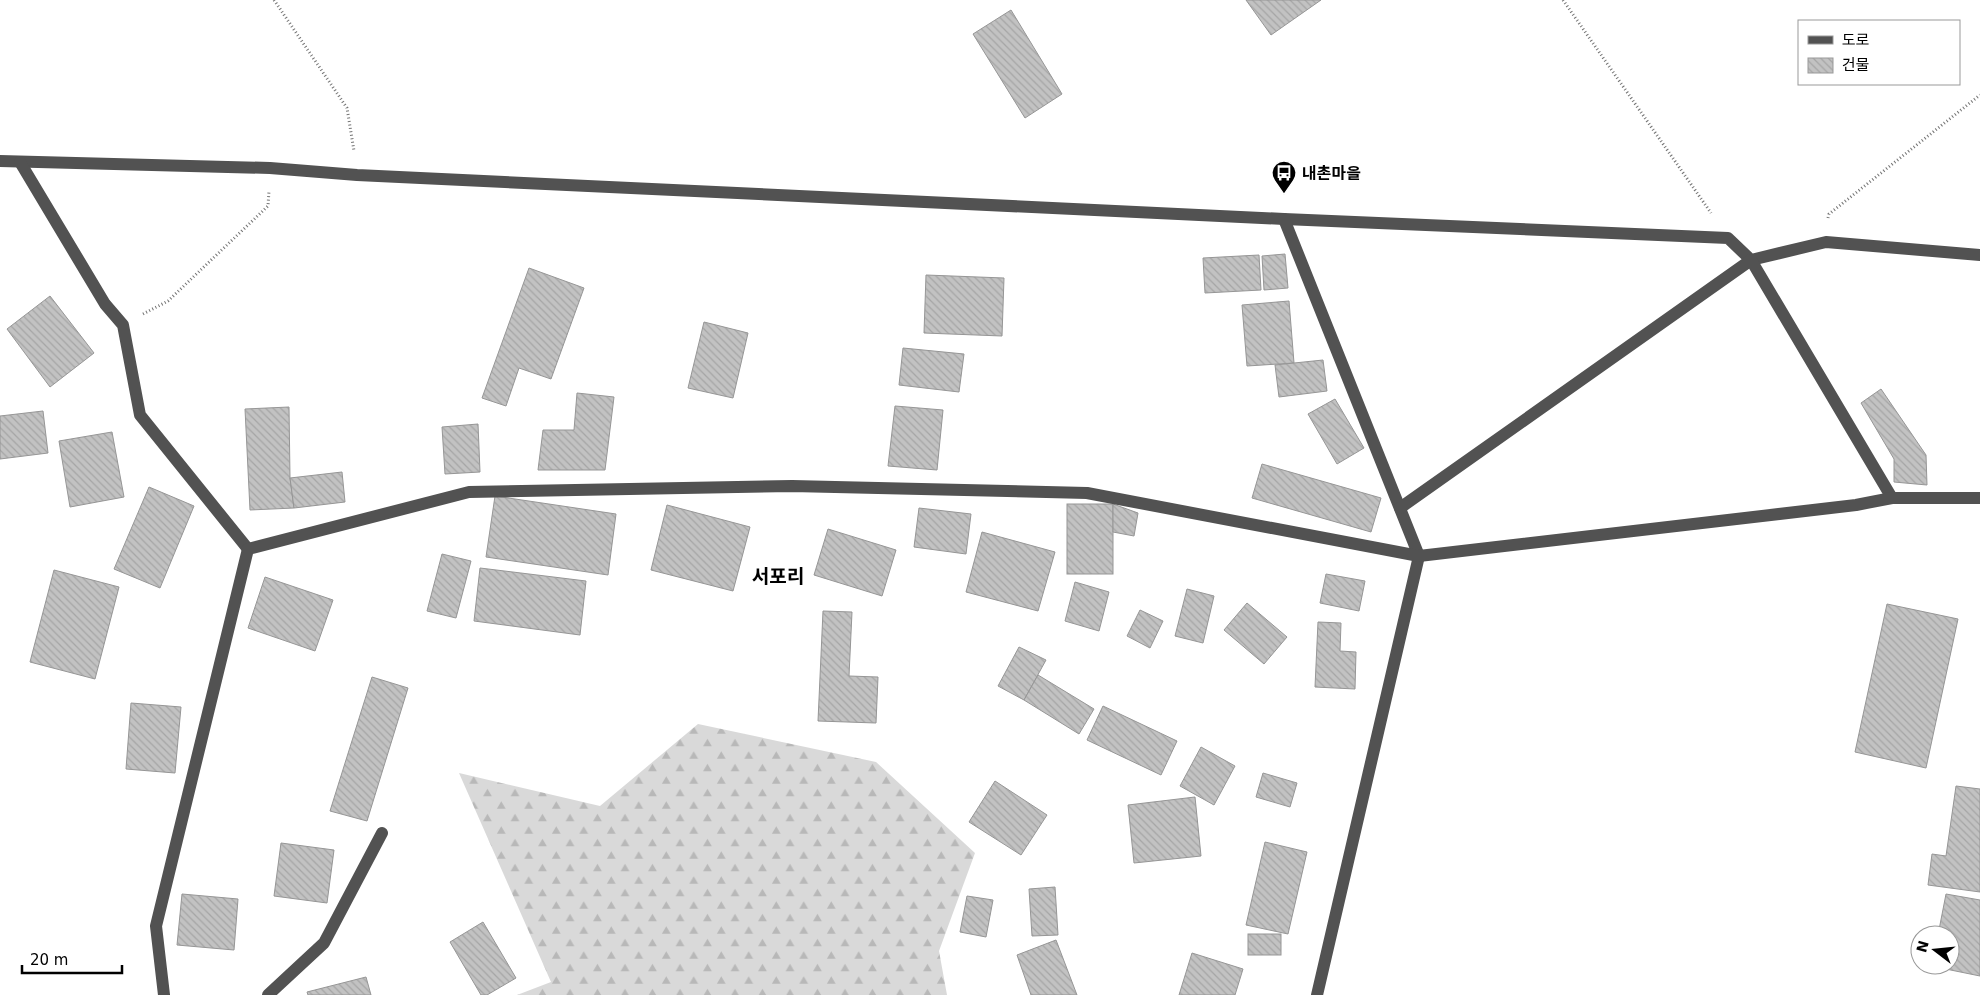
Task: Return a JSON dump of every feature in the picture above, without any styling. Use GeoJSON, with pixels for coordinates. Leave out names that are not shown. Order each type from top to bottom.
{"type":"FeatureCollection","features":[{"type":"Feature","properties":{"kind":"street"},"geometry":{"type":"LineString","coordinates":[[0,161],[270,168],[358,175],[1728,238],[1750,260],[1892,498]]}},
{"type":"Feature","properties":{"kind":"street"},"geometry":{"type":"LineString","coordinates":[[20,162],[105,304],[123,325],[140,415],[248,549]]}},
{"type":"Feature","properties":{"kind":"street"},"geometry":{"type":"LineString","coordinates":[[1284,219],[1419,556],[1317,995]]}},
{"type":"Feature","properties":{"kind":"street"},"geometry":{"type":"LineString","coordinates":[[1400,508],[1750,260],[1826,242],[1980,255]]}},
{"type":"Feature","properties":{"kind":"street"},"geometry":{"type":"LineString","coordinates":[[248,549],[469,492],[792,486],[1087,493],[1419,556],[1856,505],[1892,498],[1980,498]]}},
{"type":"Feature","properties":{"kind":"street"},"geometry":{"type":"LineString","coordinates":[[164,995],[156,926],[248,549]]}},
{"type":"Feature","properties":{"kind":"street"},"geometry":{"type":"LineString","coordinates":[[268,995],[324,943],[382,833]]}},
{"type":"Feature","properties":{"kind":"path"},"geometry":{"type":"LineString","coordinates":[[274,0],[348,108],[358,175]]}},
{"type":"Feature","properties":{"kind":"path"},"geometry":{"type":"LineString","coordinates":[[1563,0],[1728,238]]}},
{"type":"Feature","properties":{"kind":"path"},"geometry":{"type":"LineString","coordinates":[[1826,242],[1829,214],[1980,95]]}},
{"type":"Feature","properties":{"kind":"path"},"geometry":{"type":"LineString","coordinates":[[123,325],[168,301],[268,206],[270,168]]}},
{"type":"Feature","properties":{"kind":"green space"},"geometry":{"type":"Polygon","coordinates":[[[698,724],[876,762],[975,853],[939,951],[947,995],[517,995],[551,982],[459,773],[600,806],[698,724]]]}},
{"type":"Feature","properties":{"kind":"building"},"geometry":{"type":"Polygon","coordinates":[[[1246,0],[1321,0],[1271,35],[1246,0]]]}},
{"type":"Feature","properties":{"kind":"building"},"geometry":{"type":"Polygon","coordinates":[[[1011,10],[1062,94],[1025,118],[973,34],[1011,10]]]}},
{"type":"Feature","properties":{"kind":"building"},"geometry":{"type":"Polygon","coordinates":[[[1285,254],[1288,288],[1264,290],[1262,256],[1285,254]]]}},
{"type":"Feature","properties":{"kind":"building"},"geometry":{"type":"Polygon","coordinates":[[[1259,255],[1261,290],[1205,293],[1203,258],[1259,255]]]}},
{"type":"Feature","properties":{"kind":"building"},"geometry":{"type":"Polygon","coordinates":[[[529,268],[584,288],[551,379],[519,368],[506,406],[482,398],[529,268]]]}},
{"type":"Feature","properties":{"kind":"building"},"geometry":{"type":"Polygon","coordinates":[[[926,275],[1004,278],[1002,336],[924,333],[926,275]]]}},
{"type":"Feature","properties":{"kind":"building"},"geometry":{"type":"Polygon","coordinates":[[[50,296],[94,353],[50,387],[7,329],[50,296]]]}},
{"type":"Feature","properties":{"kind":"building"},"geometry":{"type":"Polygon","coordinates":[[[1289,301],[1294,363],[1247,366],[1242,305],[1289,301]]]}},
{"type":"Feature","properties":{"kind":"building"},"geometry":{"type":"Polygon","coordinates":[[[704,322],[748,333],[733,398],[688,388],[704,322]]]}},
{"type":"Feature","properties":{"kind":"building"},"geometry":{"type":"Polygon","coordinates":[[[903,348],[964,354],[959,392],[899,385],[903,348]]]}},
{"type":"Feature","properties":{"kind":"building"},"geometry":{"type":"Polygon","coordinates":[[[1323,360],[1327,391],[1279,397],[1275,365],[1323,360]]]}},
{"type":"Feature","properties":{"kind":"building"},"geometry":{"type":"Polygon","coordinates":[[[1881,389],[1926,455],[1927,485],[1894,482],[1894,459],[1861,403],[1881,389]]]}},
{"type":"Feature","properties":{"kind":"building"},"geometry":{"type":"Polygon","coordinates":[[[577,393],[614,397],[605,470],[538,470],[543,430],[574,430],[577,393]]]}},
{"type":"Feature","properties":{"kind":"building"},"geometry":{"type":"Polygon","coordinates":[[[1335,399],[1364,448],[1337,464],[1308,414],[1335,399]]]}},
{"type":"Feature","properties":{"kind":"building"},"geometry":{"type":"Polygon","coordinates":[[[895,406],[943,410],[937,470],[888,466],[895,406]]]}},
{"type":"Feature","properties":{"kind":"building"},"geometry":{"type":"Polygon","coordinates":[[[289,407],[290,478],[294,508],[250,510],[245,409],[289,407]]]}},
{"type":"Feature","properties":{"kind":"building"},"geometry":{"type":"Polygon","coordinates":[[[43,411],[48,453],[0,459],[0,416],[43,411]]]}},
{"type":"Feature","properties":{"kind":"building"},"geometry":{"type":"Polygon","coordinates":[[[478,424],[480,472],[445,474],[442,427],[478,424]]]}},
{"type":"Feature","properties":{"kind":"building"},"geometry":{"type":"Polygon","coordinates":[[[112,432],[124,497],[70,507],[59,441],[112,432]]]}},
{"type":"Feature","properties":{"kind":"building"},"geometry":{"type":"Polygon","coordinates":[[[1262,464],[1381,498],[1371,532],[1252,498],[1262,464]]]}},
{"type":"Feature","properties":{"kind":"building"},"geometry":{"type":"Polygon","coordinates":[[[342,472],[345,502],[294,508],[290,478],[342,472]]]}},
{"type":"Feature","properties":{"kind":"building"},"geometry":{"type":"Polygon","coordinates":[[[149,487],[194,506],[160,588],[114,569],[149,487]]]}},
{"type":"Feature","properties":{"kind":"building"},"geometry":{"type":"Polygon","coordinates":[[[495,496],[616,514],[608,575],[486,557],[495,496]]]}},
{"type":"Feature","properties":{"kind":"building"},"geometry":{"type":"Polygon","coordinates":[[[1067,504],[1113,504],[1113,574],[1067,574],[1067,504]]]}},
{"type":"Feature","properties":{"kind":"building"},"geometry":{"type":"Polygon","coordinates":[[[1113,504],[1138,513],[1134,536],[1113,532],[1113,504]]]}},
{"type":"Feature","properties":{"kind":"building"},"geometry":{"type":"Polygon","coordinates":[[[667,505],[750,527],[733,591],[651,570],[667,505]]]}},
{"type":"Feature","properties":{"kind":"building"},"geometry":{"type":"Polygon","coordinates":[[[919,508],[971,514],[966,554],[914,547],[919,508]]]}},
{"type":"Feature","properties":{"kind":"building"},"geometry":{"type":"Polygon","coordinates":[[[828,529],[896,550],[882,596],[814,575],[828,529]]]}},
{"type":"Feature","properties":{"kind":"building"},"geometry":{"type":"Polygon","coordinates":[[[982,532],[1055,552],[1038,611],[966,592],[982,532]]]}},
{"type":"Feature","properties":{"kind":"building"},"geometry":{"type":"Polygon","coordinates":[[[442,554],[471,561],[456,618],[427,611],[442,554]]]}},
{"type":"Feature","properties":{"kind":"building"},"geometry":{"type":"Polygon","coordinates":[[[480,568],[586,581],[580,635],[474,621],[480,568]]]}},
{"type":"Feature","properties":{"kind":"building"},"geometry":{"type":"Polygon","coordinates":[[[54,570],[119,587],[95,679],[30,662],[54,570]]]}},
{"type":"Feature","properties":{"kind":"building"},"geometry":{"type":"Polygon","coordinates":[[[1326,574],[1365,581],[1359,611],[1320,603],[1326,574]]]}},
{"type":"Feature","properties":{"kind":"building"},"geometry":{"type":"Polygon","coordinates":[[[265,577],[333,600],[315,651],[248,628],[265,577]]]}},
{"type":"Feature","properties":{"kind":"building"},"geometry":{"type":"Polygon","coordinates":[[[1075,582],[1109,592],[1099,631],[1065,621],[1075,582]]]}},
{"type":"Feature","properties":{"kind":"building"},"geometry":{"type":"Polygon","coordinates":[[[1187,589],[1214,596],[1203,643],[1175,636],[1187,589]]]}},
{"type":"Feature","properties":{"kind":"building"},"geometry":{"type":"Polygon","coordinates":[[[1247,603],[1287,637],[1264,664],[1224,630],[1247,603]]]}},
{"type":"Feature","properties":{"kind":"building"},"geometry":{"type":"Polygon","coordinates":[[[1887,604],[1958,619],[1926,768],[1855,752],[1887,604]]]}},
{"type":"Feature","properties":{"kind":"building"},"geometry":{"type":"Polygon","coordinates":[[[1140,610],[1163,621],[1150,648],[1127,636],[1140,610]]]}},
{"type":"Feature","properties":{"kind":"building"},"geometry":{"type":"Polygon","coordinates":[[[823,611],[852,612],[849,676],[878,677],[876,723],[818,721],[823,611]]]}},
{"type":"Feature","properties":{"kind":"building"},"geometry":{"type":"Polygon","coordinates":[[[1318,622],[1341,623],[1340,651],[1356,652],[1355,689],[1315,687],[1318,622]]]}},
{"type":"Feature","properties":{"kind":"building"},"geometry":{"type":"Polygon","coordinates":[[[1019,647],[1046,660],[1024,700],[998,686],[1019,647]]]}},
{"type":"Feature","properties":{"kind":"building"},"geometry":{"type":"Polygon","coordinates":[[[1038,675],[1094,709],[1079,734],[1024,700],[1038,675]]]}},
{"type":"Feature","properties":{"kind":"building"},"geometry":{"type":"Polygon","coordinates":[[[372,677],[408,688],[367,821],[330,811],[372,677]]]}},
{"type":"Feature","properties":{"kind":"building"},"geometry":{"type":"Polygon","coordinates":[[[131,703],[181,707],[175,773],[126,769],[131,703]]]}},
{"type":"Feature","properties":{"kind":"building"},"geometry":{"type":"Polygon","coordinates":[[[1103,706],[1177,741],[1161,775],[1087,740],[1103,706]]]}},
{"type":"Feature","properties":{"kind":"building"},"geometry":{"type":"Polygon","coordinates":[[[1201,747],[1235,766],[1214,805],[1180,786],[1201,747]]]}},
{"type":"Feature","properties":{"kind":"building"},"geometry":{"type":"Polygon","coordinates":[[[1263,773],[1297,783],[1290,807],[1256,797],[1263,773]]]}},
{"type":"Feature","properties":{"kind":"building"},"geometry":{"type":"Polygon","coordinates":[[[995,781],[1047,815],[1021,855],[969,822],[995,781]]]}},
{"type":"Feature","properties":{"kind":"building"},"geometry":{"type":"Polygon","coordinates":[[[1956,786],[1980,789],[1980,892],[1928,885],[1932,854],[1946,856],[1956,786]]]}},
{"type":"Feature","properties":{"kind":"building"},"geometry":{"type":"Polygon","coordinates":[[[1195,797],[1201,856],[1134,863],[1128,805],[1195,797]]]}},
{"type":"Feature","properties":{"kind":"building"},"geometry":{"type":"Polygon","coordinates":[[[1265,842],[1307,852],[1288,934],[1246,925],[1265,842]]]}},
{"type":"Feature","properties":{"kind":"building"},"geometry":{"type":"Polygon","coordinates":[[[281,843],[334,850],[327,903],[274,896],[281,843]]]}},
{"type":"Feature","properties":{"kind":"building"},"geometry":{"type":"Polygon","coordinates":[[[1055,887],[1058,935],[1032,936],[1029,889],[1055,887]]]}},
{"type":"Feature","properties":{"kind":"building"},"geometry":{"type":"Polygon","coordinates":[[[182,894],[238,899],[234,950],[177,945],[182,894]]]}},
{"type":"Feature","properties":{"kind":"building"},"geometry":{"type":"Polygon","coordinates":[[[1946,894],[1980,900],[1980,976],[1960,972],[1960,925],[1940,925],[1946,894]]]}},
{"type":"Feature","properties":{"kind":"building"},"geometry":{"type":"Polygon","coordinates":[[[967,896],[993,900],[986,937],[960,932],[967,896]]]}},
{"type":"Feature","properties":{"kind":"building"},"geometry":{"type":"Polygon","coordinates":[[[483,922],[516,978],[487,995],[481,995],[450,942],[483,922]]]}},
{"type":"Feature","properties":{"kind":"building"},"geometry":{"type":"Polygon","coordinates":[[[1248,934],[1281,934],[1281,955],[1248,955],[1248,934]]]}},
{"type":"Feature","properties":{"kind":"building"},"geometry":{"type":"Polygon","coordinates":[[[1056,940],[1077,995],[1031,995],[1017,955],[1056,940]]]}},
{"type":"Feature","properties":{"kind":"building"},"geometry":{"type":"Polygon","coordinates":[[[1192,953],[1243,969],[1235,995],[1179,995],[1192,953]]]}},
{"type":"Feature","properties":{"kind":"building"},"geometry":{"type":"Polygon","coordinates":[[[366,977],[371,995],[308,995],[307,992],[366,977]]]}},
{"type":"Feature","properties":{"kind":"place","name":"내촌마을"},"geometry":{"type":"Point","coordinates":[1284,194]}},
{"type":"Feature","properties":{"kind":"district","name":"서포리"},"geometry":{"type":"Point","coordinates":[778,576]}}]}
